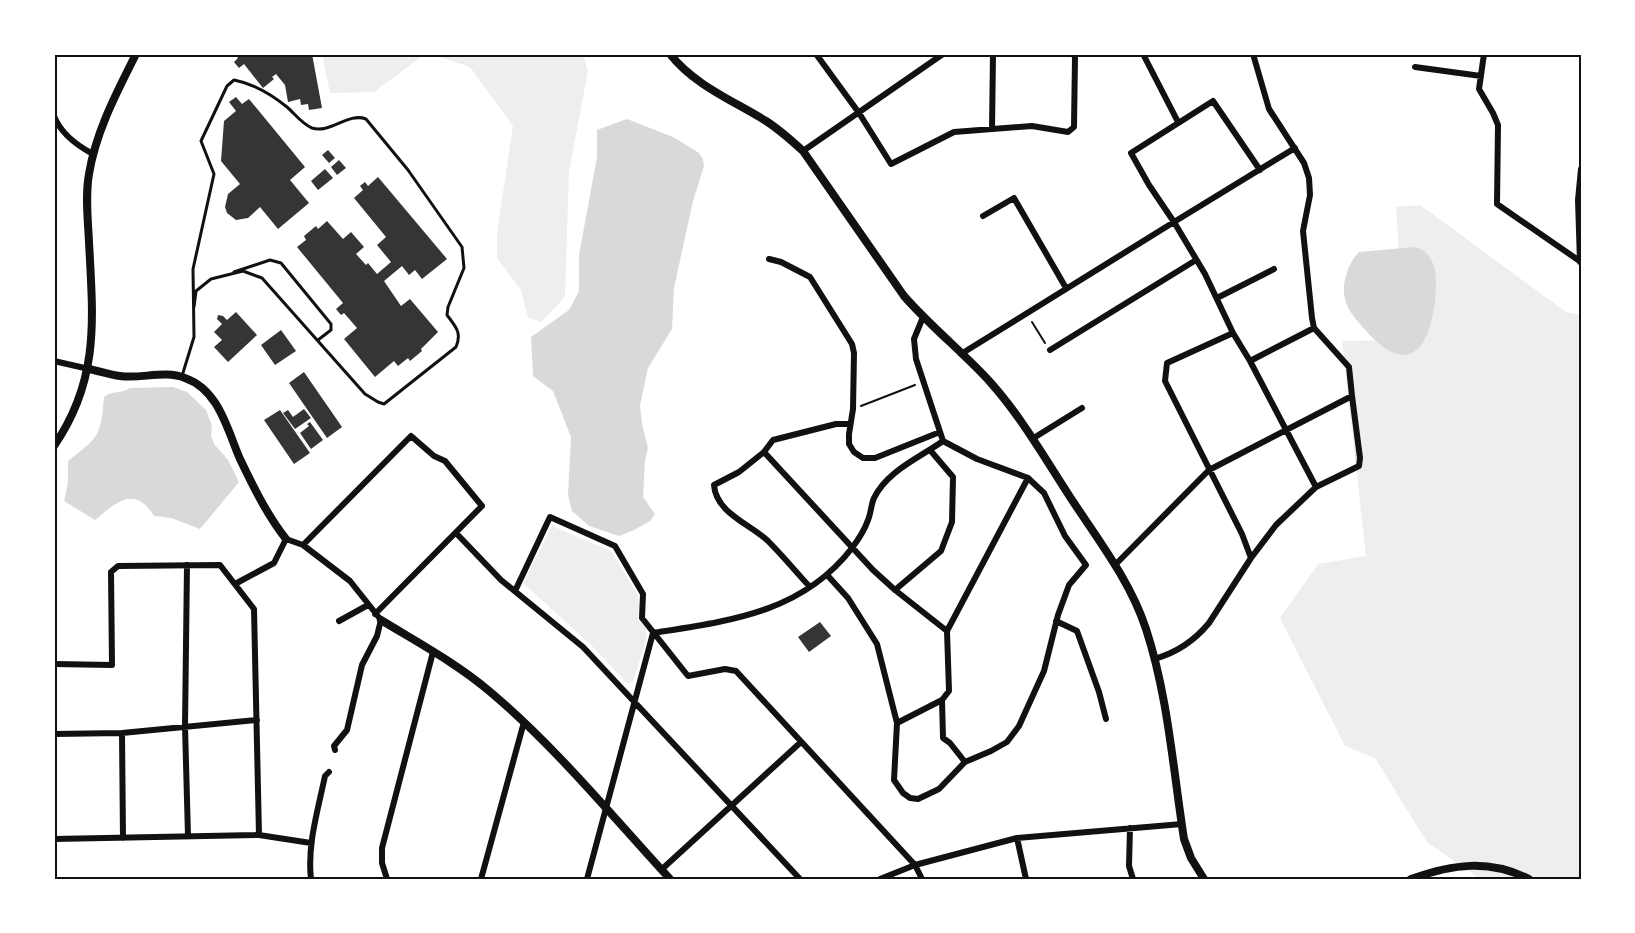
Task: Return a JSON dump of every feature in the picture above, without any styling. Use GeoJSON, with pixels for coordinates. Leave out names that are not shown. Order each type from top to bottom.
{"type":"FeatureCollection","features":[{"type":"Feature","properties":{"kind":"main road"},"geometry":{"type":"LineString","coordinates":[[54,446],[77,401],[89,369],[93,316],[87,200],[93,154],[101,128],[136,54]]}},
{"type":"Feature","properties":{"kind":"main road"},"geometry":{"type":"LineString","coordinates":[[670,54],[698,81],[769,123],[803,151],[886,273],[923,318],[990,382],[1015,413],[1115,565],[1138,610],[1155,659],[1182,824],[1191,858],[1204,879]]}},
{"type":"Feature","properties":{"kind":"main road"},"geometry":{"type":"LineString","coordinates":[[1412,879],[1449,867],[1482,865],[1501,868],[1529,879]]}},
{"type":"Feature","properties":{"kind":"street"},"geometry":{"type":"LineString","coordinates":[[816,54],[859,113],[891,164],[954,132],[1032,126],[1068,132],[1074,127],[1075,57],[1073,54]]}},
{"type":"Feature","properties":{"kind":"street"},"geometry":{"type":"LineString","coordinates":[[803,151],[944,54]]}},
{"type":"Feature","properties":{"kind":"street"},"geometry":{"type":"LineString","coordinates":[[992,129],[993,54]]}},
{"type":"Feature","properties":{"kind":"street"},"geometry":{"type":"LineString","coordinates":[[1143,54],[1178,122]]}},
{"type":"Feature","properties":{"kind":"street"},"geometry":{"type":"LineString","coordinates":[[1155,659],[1185,645],[1201,633],[1276,525],[1316,487],[1359,466],[1349,367],[1314,328],[1303,231],[1310,195],[1309,178],[1304,163],[1269,109],[1253,54]]}},
{"type":"Feature","properties":{"kind":"street"},"geometry":{"type":"LineString","coordinates":[[1484,54],[1479,89],[1498,125],[1497,204],[1581,262]]}},
{"type":"Feature","properties":{"kind":"street"},"geometry":{"type":"LineString","coordinates":[[1416,67],[1481,76]]}},
{"type":"Feature","properties":{"kind":"street"},"geometry":{"type":"LineString","coordinates":[[1260,170],[1213,101],[1131,153],[1196,260],[1316,487]]}},
{"type":"Feature","properties":{"kind":"street"},"geometry":{"type":"LineString","coordinates":[[54,116],[58,126],[77,145],[93,154]]}},
{"type":"Feature","properties":{"kind":"street"},"geometry":{"type":"LineString","coordinates":[[961,354],[1295,148]]}},
{"type":"Feature","properties":{"kind":"street"},"geometry":{"type":"LineString","coordinates":[[1581,169],[1578,200],[1581,262]]}},
{"type":"Feature","properties":{"kind":"street"},"geometry":{"type":"LineString","coordinates":[[983,216],[1014,198],[1066,288]]}},
{"type":"Feature","properties":{"kind":"street"},"geometry":{"type":"LineString","coordinates":[[769,259],[781,262],[810,278],[848,336],[854,353],[853,409],[849,444],[854,452],[863,458],[875,458],[940,432]]}},
{"type":"Feature","properties":{"kind":"street"},"geometry":{"type":"LineString","coordinates":[[1050,350],[1196,260]]}},
{"type":"Feature","properties":{"kind":"street"},"geometry":{"type":"LineString","coordinates":[[1217,298],[1274,269]]}},
{"type":"Feature","properties":{"kind":"street"},"geometry":{"type":"LineString","coordinates":[[828,576],[848,598],[877,644],[897,723],[894,780],[903,793],[910,798],[918,799],[939,789],[965,762],[1006,742],[1019,726],[1044,672],[1056,621],[1069,585],[1086,565],[1065,536],[1044,493],[1028,478],[977,459],[944,441],[916,359],[914,339],[923,318]]}},
{"type":"Feature","properties":{"kind":"street"},"geometry":{"type":"LineString","coordinates":[[1250,361],[1314,328]]}},
{"type":"Feature","properties":{"kind":"street"},"geometry":{"type":"LineString","coordinates":[[1233,333],[1167,363],[1165,381],[1242,534],[1251,558]]}},
{"type":"Feature","properties":{"kind":"street"},"geometry":{"type":"LineString","coordinates":[[54,361],[121,377],[182,376],[197,383],[218,406],[251,480],[276,526],[286,539],[303,545],[350,581],[378,617],[486,688],[524,722],[670,879]]}},
{"type":"Feature","properties":{"kind":"street"},"geometry":{"type":"LineString","coordinates":[[1115,565],[1209,470],[1352,396]]}},
{"type":"Feature","properties":{"kind":"street"},"geometry":{"type":"LineString","coordinates":[[1032,439],[1082,408]]}},
{"type":"Feature","properties":{"kind":"street"},"geometry":{"type":"LineString","coordinates":[[810,587],[766,540],[731,513],[715,496],[714,485],[739,472],[764,452],[773,440],[836,424],[850,424]]}},
{"type":"Feature","properties":{"kind":"street"},"geometry":{"type":"LineString","coordinates":[[303,545],[411,436],[434,456],[445,461],[482,506],[378,617],[377,636],[362,665],[347,730],[334,746],[334,750]]}},
{"type":"Feature","properties":{"kind":"street"},"geometry":{"type":"LineString","coordinates":[[653,633],[720,623],[757,613],[778,606],[828,576],[854,547],[868,523],[874,499],[888,477],[944,441]]}},
{"type":"Feature","properties":{"kind":"street"},"geometry":{"type":"LineString","coordinates":[[895,591],[940,551],[952,522],[953,477],[930,450]]}},
{"type":"Feature","properties":{"kind":"street"},"geometry":{"type":"LineString","coordinates":[[764,452],[873,570],[895,591],[947,631]]}},
{"type":"Feature","properties":{"kind":"street"},"geometry":{"type":"LineString","coordinates":[[897,723],[942,700],[949,691],[947,631],[1028,478]]}},
{"type":"Feature","properties":{"kind":"street"},"geometry":{"type":"LineString","coordinates":[[515,591],[550,517],[615,546],[643,594],[642,618],[688,676],[725,669],[736,671],[915,864],[922,879]]}},
{"type":"Feature","properties":{"kind":"street"},"geometry":{"type":"LineString","coordinates":[[456,533],[515,591],[583,647],[801,879]]}},
{"type":"Feature","properties":{"kind":"street"},"geometry":{"type":"LineString","coordinates":[[235,585],[274,563],[286,539]]}},
{"type":"Feature","properties":{"kind":"street"},"geometry":{"type":"LineString","coordinates":[[187,565],[185,726],[188,836]]}},
{"type":"Feature","properties":{"kind":"street"},"geometry":{"type":"LineString","coordinates":[[54,664],[112,665],[111,572],[118,566],[220,566],[254,609],[259,835]]}},
{"type":"Feature","properties":{"kind":"street"},"geometry":{"type":"LineString","coordinates":[[339,621],[368,605]]}},
{"type":"Feature","properties":{"kind":"street"},"geometry":{"type":"LineString","coordinates":[[1056,621],[1077,631],[1099,692],[1106,719]]}},
{"type":"Feature","properties":{"kind":"street"},"geometry":{"type":"LineString","coordinates":[[587,879],[653,633]]}},
{"type":"Feature","properties":{"kind":"street"},"geometry":{"type":"LineString","coordinates":[[387,879],[382,863],[382,848],[433,652]]}},
{"type":"Feature","properties":{"kind":"street"},"geometry":{"type":"LineString","coordinates":[[942,700],[943,738],[950,742],[965,762]]}},
{"type":"Feature","properties":{"kind":"street"},"geometry":{"type":"LineString","coordinates":[[54,734],[122,733],[257,720]]}},
{"type":"Feature","properties":{"kind":"street"},"geometry":{"type":"LineString","coordinates":[[480,879],[524,722]]}},
{"type":"Feature","properties":{"kind":"street"},"geometry":{"type":"LineString","coordinates":[[122,733],[123,838]]}},
{"type":"Feature","properties":{"kind":"street"},"geometry":{"type":"LineString","coordinates":[[661,870],[801,742]]}},
{"type":"Feature","properties":{"kind":"street"},"geometry":{"type":"LineString","coordinates":[[311,879],[309,859],[311,843],[325,777],[329,772]]}},
{"type":"Feature","properties":{"kind":"street"},"geometry":{"type":"LineString","coordinates":[[880,879],[915,864],[1017,838],[1182,824]]}},
{"type":"Feature","properties":{"kind":"street"},"geometry":{"type":"LineString","coordinates":[[1130,828],[1129,866],[1133,879]]}},
{"type":"Feature","properties":{"kind":"street"},"geometry":{"type":"LineString","coordinates":[[54,839],[259,835],[311,843]]}},
{"type":"Feature","properties":{"kind":"street"},"geometry":{"type":"LineString","coordinates":[[1017,838],[1026,879]]}},
{"type":"Feature","properties":{"kind":"lane"},"geometry":{"type":"LineString","coordinates":[[182,376],[194,337],[193,269],[214,174],[203,148],[202,137],[227,86],[234,80],[259,87],[314,129],[322,129],[355,117],[366,119],[408,170],[462,247],[464,268],[447,315],[458,328],[456,347],[384,404],[365,394],[262,278],[243,272],[211,279],[196,291],[194,307]]}},
{"type":"Feature","properties":{"kind":"lane"},"geometry":{"type":"LineString","coordinates":[[221,277],[270,260],[281,263],[331,324],[331,330],[318,340]]}},
{"type":"Feature","properties":{"kind":"path"},"geometry":{"type":"LineString","coordinates":[[1026,314],[1050,350]]}},
{"type":"Feature","properties":{"kind":"path"},"geometry":{"type":"LineString","coordinates":[[853,409],[923,382]]}},
{"type":"Feature","properties":{"kind":"shaded area"},"geometry":{"type":"Polygon","coordinates":[[[322,54],[425,54],[374,92],[330,93],[322,54]]]}},
{"type":"Feature","properties":{"kind":"shaded area"},"geometry":{"type":"Polygon","coordinates":[[[431,54],[583,54],[588,71],[569,171],[565,297],[541,322],[528,317],[521,290],[497,258],[497,233],[513,126],[470,67],[431,54]]]}},
{"type":"Feature","properties":{"kind":"shaded area"},"geometry":{"type":"Polygon","coordinates":[[[627,119],[673,137],[699,153],[704,166],[693,201],[674,288],[672,329],[648,368],[640,405],[648,448],[643,497],[655,514],[650,521],[619,536],[589,526],[572,511],[568,495],[571,437],[553,391],[533,376],[531,337],[569,310],[579,291],[579,255],[597,157],[597,130],[627,119]]]}},
{"type":"Feature","properties":{"kind":"shaded area"},"geometry":{"type":"Polygon","coordinates":[[[1420,205],[1566,312],[1581,315],[1581,879],[1480,879],[1427,842],[1375,758],[1345,746],[1280,618],[1318,564],[1366,556],[1342,341],[1404,340],[1396,207],[1420,205]]]}},
{"type":"Feature","properties":{"kind":"shaded area"},"geometry":{"type":"Polygon","coordinates":[[[1415,247],[1430,257],[1435,268],[1434,305],[1426,336],[1419,347],[1410,354],[1399,354],[1385,348],[1354,317],[1345,299],[1346,274],[1359,252],[1415,247]]]}},
{"type":"Feature","properties":{"kind":"shaded area"},"geometry":{"type":"Polygon","coordinates":[[[173,387],[187,392],[206,410],[212,426],[211,435],[214,444],[228,460],[239,482],[200,529],[171,518],[154,516],[147,506],[132,499],[118,503],[95,520],[64,501],[68,483],[68,461],[97,435],[104,397],[110,393],[130,388],[173,387]]]}},
{"type":"Feature","properties":{"kind":"shaded area"},"geometry":{"type":"Polygon","coordinates":[[[552,526],[611,551],[638,595],[638,619],[646,629],[647,637],[633,682],[627,683],[591,645],[523,583],[552,526]]]}},
{"type":"Feature","properties":{"kind":"building"},"geometry":{"type":"Polygon","coordinates":[[[235,54],[312,54],[322,108],[309,110],[308,104],[301,105],[300,99],[288,102],[285,85],[276,74],[272,77],[274,79],[263,88],[244,64],[239,68],[234,62],[238,58],[235,54]]]}},
{"type":"Feature","properties":{"kind":"building"},"geometry":{"type":"Polygon","coordinates":[[[236,97],[242,104],[249,99],[305,167],[290,180],[309,203],[278,229],[260,207],[248,218],[236,220],[227,213],[225,207],[228,194],[240,184],[221,161],[224,121],[236,111],[229,102],[236,97]]]}},
{"type":"Feature","properties":{"kind":"building"},"geometry":{"type":"Polygon","coordinates":[[[328,150],[335,158],[329,163],[322,155],[328,150]]]}},
{"type":"Feature","properties":{"kind":"building"},"geometry":{"type":"Polygon","coordinates":[[[339,160],[346,168],[337,175],[331,167],[339,160]]]}},
{"type":"Feature","properties":{"kind":"building"},"geometry":{"type":"Polygon","coordinates":[[[325,169],[333,178],[318,190],[311,181],[325,169]]]}},
{"type":"Feature","properties":{"kind":"building"},"geometry":{"type":"Polygon","coordinates":[[[378,177],[447,259],[422,279],[415,270],[409,275],[402,266],[384,281],[401,306],[410,299],[438,332],[410,361],[408,358],[398,366],[394,361],[375,377],[344,339],[357,328],[344,313],[341,315],[336,309],[343,303],[297,247],[306,240],[304,236],[316,226],[318,229],[327,221],[343,239],[351,232],[364,247],[356,254],[377,274],[391,262],[377,245],[386,237],[354,198],[363,190],[360,186],[365,182],[368,186],[378,177]]]}},
{"type":"Feature","properties":{"kind":"building"},"geometry":{"type":"Polygon","coordinates":[[[236,312],[257,335],[228,362],[214,347],[222,340],[214,332],[222,324],[217,319],[218,315],[227,320],[236,312]]]}},
{"type":"Feature","properties":{"kind":"building"},"geometry":{"type":"Polygon","coordinates":[[[281,330],[296,351],[275,365],[261,345],[281,330]]]}},
{"type":"Feature","properties":{"kind":"building"},"geometry":{"type":"Polygon","coordinates":[[[304,372],[342,427],[327,438],[289,383],[304,372]]]}},
{"type":"Feature","properties":{"kind":"building"},"geometry":{"type":"Polygon","coordinates":[[[304,409],[311,418],[295,429],[283,413],[288,410],[293,417],[304,409]]]}},
{"type":"Feature","properties":{"kind":"building"},"geometry":{"type":"Polygon","coordinates":[[[280,410],[310,453],[294,464],[264,420],[280,410]]]}},
{"type":"Feature","properties":{"kind":"building"},"geometry":{"type":"Polygon","coordinates":[[[310,422],[323,440],[311,449],[300,433],[309,426],[307,424],[310,422]]]}},
{"type":"Feature","properties":{"kind":"building"},"geometry":{"type":"Polygon","coordinates":[[[820,622],[831,636],[809,652],[798,637],[820,622]]]}}]}
